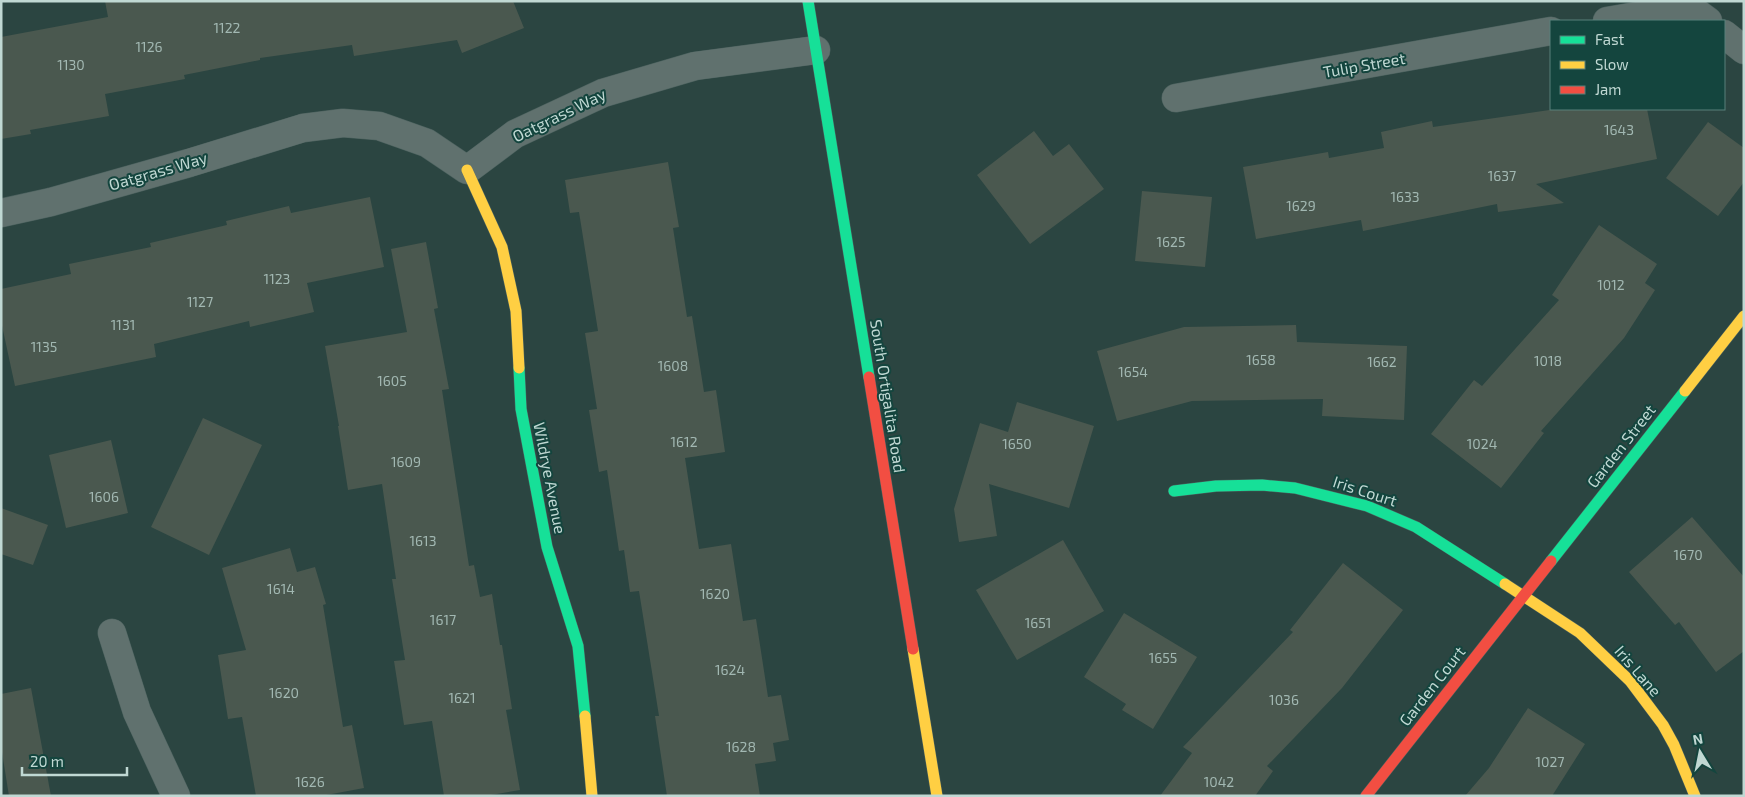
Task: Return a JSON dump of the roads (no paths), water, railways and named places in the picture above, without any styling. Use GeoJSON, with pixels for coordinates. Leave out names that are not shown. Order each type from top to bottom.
{"type":"FeatureCollection","features":[{"type":"Feature","properties":{"kind":"street","name":"South Ortigalita Road"},"geometry":{"type":"LineString","coordinates":[[808,1],[937,796]]}},
{"type":"Feature","properties":{"kind":"street"},"geometry":{"type":"LineString","coordinates":[[1613,20],[1689,7],[1707,20]]}},
{"type":"Feature","properties":{"kind":"street","name":"Tulip Street"},"geometry":{"type":"LineString","coordinates":[[1176,98],[1550,31]]}},
{"type":"Feature","properties":{"kind":"street"},"geometry":{"type":"LineString","coordinates":[[1725,35],[1744,50]]}},
{"type":"Feature","properties":{"kind":"street","name":"Oatgrass Way"},"geometry":{"type":"LineString","coordinates":[[1,213],[51,202],[303,128],[343,123],[380,126],[427,143],[467,170],[515,134],[603,93],[695,66],[816,50]]}},
{"type":"Feature","properties":{"kind":"street","name":"Wildrye Avenue"},"geometry":{"type":"LineString","coordinates":[[467,170],[502,247],[516,311],[521,409],[547,547],[578,646],[592,796]]}},
{"type":"Feature","properties":{"kind":"street","name":"Garden Street"},"geometry":{"type":"LineString","coordinates":[[1524,596],[1744,316]]}},
{"type":"Feature","properties":{"kind":"street","name":"Iris Court"},"geometry":{"type":"LineString","coordinates":[[1174,491],[1216,486],[1262,485],[1295,488],[1367,506],[1416,527],[1524,596]]}},
{"type":"Feature","properties":{"kind":"street","name":"Garden Court"},"geometry":{"type":"LineString","coordinates":[[1366,796],[1524,596]]}},
{"type":"Feature","properties":{"kind":"street","name":"Iris Lane"},"geometry":{"type":"LineString","coordinates":[[1524,596],[1580,633],[1630,681],[1663,725],[1674,745],[1695,796]]}},
{"type":"Feature","properties":{"kind":"street"},"geometry":{"type":"LineString","coordinates":[[112,633],[137,712],[176,796]]}}]}
